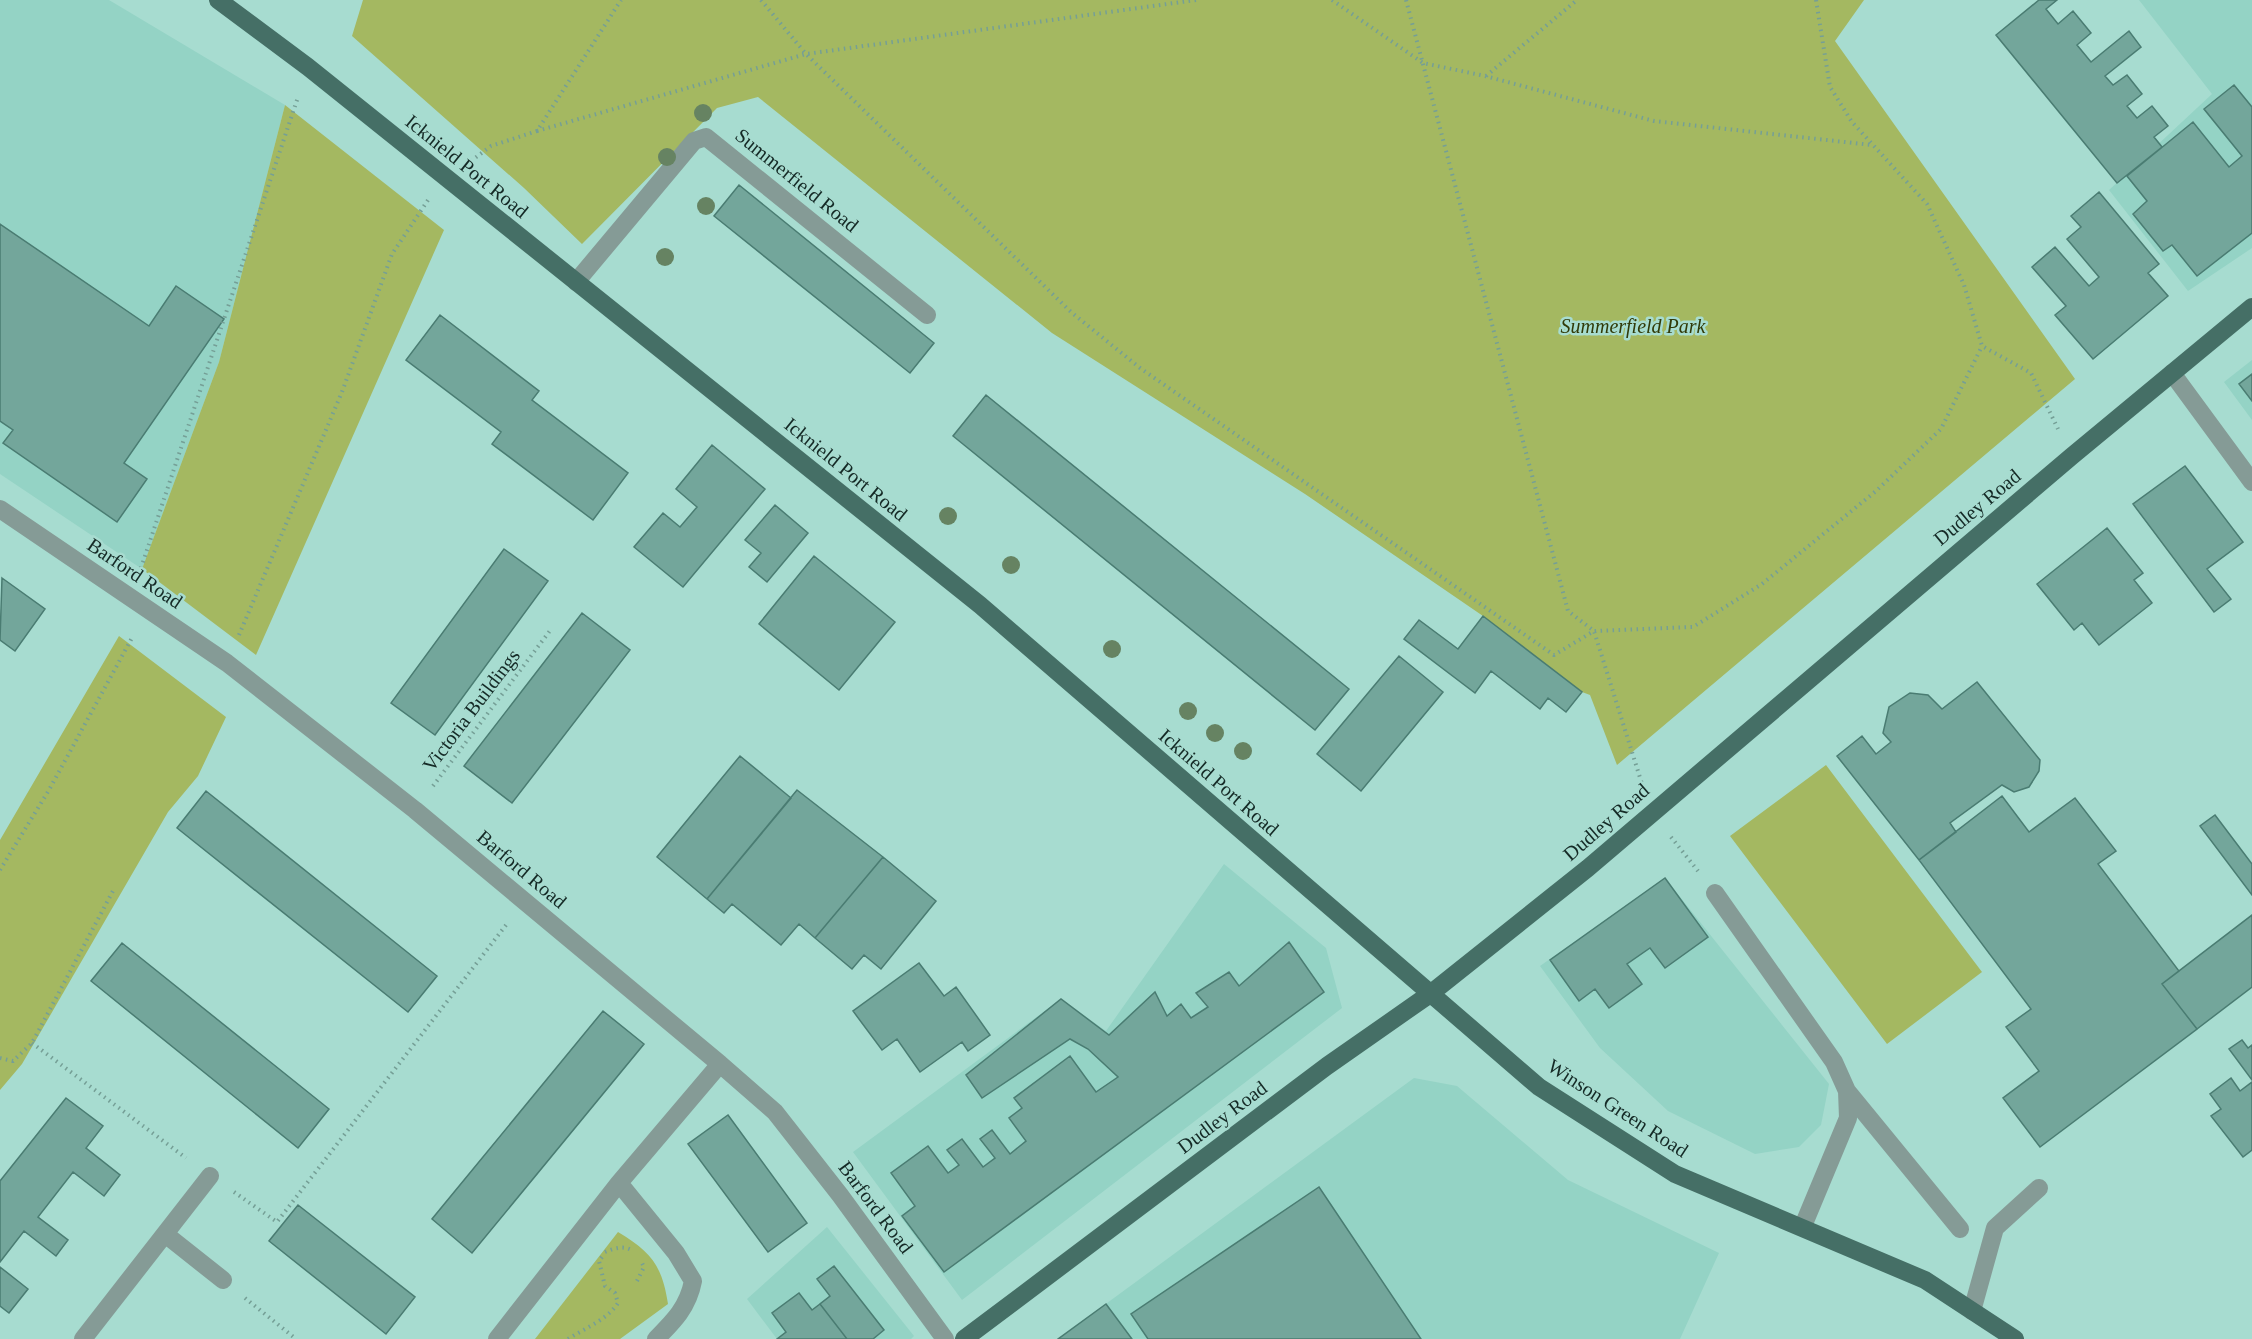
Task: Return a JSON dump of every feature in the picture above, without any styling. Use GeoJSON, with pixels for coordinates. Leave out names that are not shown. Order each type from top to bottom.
{"type":"FeatureCollection","features":[{"type":"Feature","properties":{"kind":"main road","name":"Icknield Port Road"},"geometry":{"type":"LineString","coordinates":[[218,0],[308,67],[448,178],[980,605],[1430,994]]}},
{"type":"Feature","properties":{"kind":"main road","name":"Dudley Road"},"geometry":{"type":"LineString","coordinates":[[964,1339],[1327,1066],[1430,994],[1588,868],[2072,456],[2252,308]]}},
{"type":"Feature","properties":{"kind":"main road","name":"Winson Green Road"},"geometry":{"type":"LineString","coordinates":[[1430,994],[1539,1087],[1676,1174],[1803,1226],[1925,1280],[2014,1339]]}},
{"type":"Feature","properties":{"kind":"street","name":"Summerfield Road"},"geometry":{"type":"LineString","coordinates":[[576,282],[694,141],[706,136],[927,315]]}},
{"type":"Feature","properties":{"kind":"street"},"geometry":{"type":"LineString","coordinates":[[2172,373],[2252,482]]}},
{"type":"Feature","properties":{"kind":"street","name":"Barford Road"},"geometry":{"type":"LineString","coordinates":[[0,509],[227,663],[415,810],[525,900],[775,1112],[840,1195],[945,1339]]}},
{"type":"Feature","properties":{"kind":"street"},"geometry":{"type":"LineString","coordinates":[[1715,893],[1834,1062],[1847,1091],[1960,1229]]}},
{"type":"Feature","properties":{"kind":"street"},"geometry":{"type":"LineString","coordinates":[[497,1339],[619,1183],[720,1064]]}},
{"type":"Feature","properties":{"kind":"street"},"geometry":{"type":"LineString","coordinates":[[1803,1226],[1848,1118],[1847,1091]]}},
{"type":"Feature","properties":{"kind":"street"},"geometry":{"type":"LineString","coordinates":[[82,1339],[210,1176]]}},
{"type":"Feature","properties":{"kind":"street"},"geometry":{"type":"LineString","coordinates":[[619,1183],[676,1253],[693,1281],[690,1296],[679,1316],[656,1339]]}},
{"type":"Feature","properties":{"kind":"street"},"geometry":{"type":"LineString","coordinates":[[1972,1311],[1995,1228],[2039,1188]]}},
{"type":"Feature","properties":{"kind":"street"},"geometry":{"type":"LineString","coordinates":[[165,1234],[223,1280]]}},
{"type":"Feature","properties":{"kind":"path"},"geometry":{"type":"LineString","coordinates":[[537,131],[621,0]]}},
{"type":"Feature","properties":{"kind":"path"},"geometry":{"type":"LineString","coordinates":[[761,0],[806,54],[1071,312],[1140,368],[1554,654],[1594,631],[1693,627],[1762,584],[1876,490],[1941,429],[1982,346],[1964,285],[1927,204],[1852,122],[1830,87],[1816,0]]}},
{"type":"Feature","properties":{"kind":"path"},"geometry":{"type":"LineString","coordinates":[[227,663],[342,392],[392,254],[425,203],[448,178],[491,146],[806,54],[1196,0]]}},
{"type":"Feature","properties":{"kind":"path"},"geometry":{"type":"LineString","coordinates":[[1332,0],[1423,63],[1485,76],[1654,121],[1872,145]]}},
{"type":"Feature","properties":{"kind":"path"},"geometry":{"type":"LineString","coordinates":[[1406,0],[1568,611],[1594,631],[1651,813],[1715,893]]}},
{"type":"Feature","properties":{"kind":"path"},"geometry":{"type":"LineString","coordinates":[[1485,76],[1577,0]]}},
{"type":"Feature","properties":{"kind":"path"},"geometry":{"type":"LineString","coordinates":[[131,597],[308,67]]}},
{"type":"Feature","properties":{"kind":"path"},"geometry":{"type":"LineString","coordinates":[[1982,346],[2031,373],[2072,456]]}},
{"type":"Feature","properties":{"kind":"path"},"geometry":{"type":"LineString","coordinates":[[0,870],[49,790],[148,609]]}},
{"type":"Feature","properties":{"kind":"path","name":"Victoria Buildings"},"geometry":{"type":"LineString","coordinates":[[415,810],[552,628]]}},
{"type":"Feature","properties":{"kind":"path"},"geometry":{"type":"LineString","coordinates":[[0,1058],[13,1061],[32,1043],[114,889]]}},
{"type":"Feature","properties":{"kind":"path"},"geometry":{"type":"LineString","coordinates":[[32,1043],[210,1176],[277,1221],[525,900]]}},
{"type":"Feature","properties":{"kind":"path"},"geometry":{"type":"LineString","coordinates":[[579,1234],[596,1243],[605,1252]]}},
{"type":"Feature","properties":{"kind":"path"},"geometry":{"type":"LineString","coordinates":[[568,1339],[597,1321],[610,1316],[618,1303],[615,1293],[605,1286],[599,1261],[605,1252],[627,1247],[638,1254],[644,1267],[637,1281]]}},
{"type":"Feature","properties":{"kind":"path"},"geometry":{"type":"LineString","coordinates":[[223,1280],[296,1339]]}},
{"type":"Feature","properties":{"kind":"shaded area"},"geometry":{"type":"Polygon","coordinates":[[[0,0],[109,0],[285,105],[219,362],[142,569],[0,474],[0,0]]]}},
{"type":"Feature","properties":{"kind":"shaded area"},"geometry":{"type":"Polygon","coordinates":[[[2139,0],[2252,0],[2252,248],[2188,291],[2109,190],[2212,94],[2139,0]]]}},
{"type":"Feature","properties":{"kind":"shaded area"},"geometry":{"type":"Polygon","coordinates":[[[2252,360],[2252,420],[2224,382],[2252,360]]]}},
{"type":"Feature","properties":{"kind":"shaded area"},"geometry":{"type":"Polygon","coordinates":[[[1224,864],[1326,948],[1342,1008],[962,1300],[853,1152],[1061,999],[1106,1031],[1224,864]]]}},
{"type":"Feature","properties":{"kind":"shaded area"},"geometry":{"type":"Polygon","coordinates":[[[1665,878],[1829,1084],[1821,1125],[1799,1147],[1755,1154],[1668,1111],[1600,1048],[1540,966],[1665,878]]]}},
{"type":"Feature","properties":{"kind":"shaded area"},"geometry":{"type":"Polygon","coordinates":[[[1414,1078],[1457,1086],[1568,1180],[1719,1253],[1680,1339],[1058,1339],[1414,1078]]]}},
{"type":"Feature","properties":{"kind":"shaded area"},"geometry":{"type":"Polygon","coordinates":[[[827,1227],[914,1336],[911,1339],[777,1339],[747,1299],[827,1227]]]}},
{"type":"Feature","properties":{"kind":"green space","name":"Summerfield Park"},"geometry":{"type":"Polygon","coordinates":[[[363,0],[1864,0],[1835,41],[2075,379],[1617,765],[1590,695],[1582,692],[1483,616],[1305,494],[1052,333],[758,97],[717,108],[582,244],[524,188],[352,36],[363,0]]]}},
{"type":"Feature","properties":{"kind":"green space"},"geometry":{"type":"Polygon","coordinates":[[[285,105],[444,230],[256,655],[142,569],[219,362],[285,105]]]}},
{"type":"Feature","properties":{"kind":"green space"},"geometry":{"type":"Polygon","coordinates":[[[119,636],[226,717],[198,776],[168,812],[22,1064],[0,1090],[0,840],[119,636]]]}},
{"type":"Feature","properties":{"kind":"green space"},"geometry":{"type":"Polygon","coordinates":[[[1826,765],[1982,972],[1887,1044],[1730,836],[1826,765]]]}},
{"type":"Feature","properties":{"kind":"green space"},"geometry":{"type":"Polygon","coordinates":[[[618,1232],[639,1246],[653,1261],[662,1279],[668,1304],[620,1339],[535,1339],[618,1232]]]}},
{"type":"Feature","properties":{"kind":"building"},"geometry":{"type":"Polygon","coordinates":[[[2039,0],[2057,0],[2046,9],[2058,24],[2073,11],[2091,33],[2077,45],[2091,62],[2129,31],[2141,47],[2105,76],[2113,85],[2127,75],[2142,94],[2127,106],[2137,118],[2152,106],[2168,126],[2154,137],[2162,147],[2117,183],[1996,35],[2039,0]]]}},
{"type":"Feature","properties":{"kind":"building"},"geometry":{"type":"Polygon","coordinates":[[[2234,85],[2252,107],[2252,233],[2197,276],[2172,245],[2163,251],[2133,214],[2147,201],[2127,176],[2193,122],[2229,167],[2242,156],[2204,109],[2234,85]]]}},
{"type":"Feature","properties":{"kind":"building"},"geometry":{"type":"Polygon","coordinates":[[[739,185],[934,343],[910,373],[714,216],[739,185]]]}},
{"type":"Feature","properties":{"kind":"building"},"geometry":{"type":"Polygon","coordinates":[[[2099,192],[2159,264],[2148,273],[2168,296],[2093,359],[2055,315],[2066,306],[2032,267],[2055,247],[2089,286],[2099,277],[2067,239],[2081,227],[2071,216],[2099,192]]]}},
{"type":"Feature","properties":{"kind":"building"},"geometry":{"type":"Polygon","coordinates":[[[0,224],[149,326],[176,286],[224,319],[124,463],[147,479],[117,522],[3,443],[13,430],[0,421],[0,224]]]}},
{"type":"Feature","properties":{"kind":"building"},"geometry":{"type":"Polygon","coordinates":[[[440,315],[539,391],[532,400],[628,473],[593,520],[492,444],[501,432],[406,360],[440,315]]]}},
{"type":"Feature","properties":{"kind":"building"},"geometry":{"type":"Polygon","coordinates":[[[2252,374],[2252,401],[2239,384],[2252,374]]]}},
{"type":"Feature","properties":{"kind":"building"},"geometry":{"type":"Polygon","coordinates":[[[986,395],[1349,689],[1315,730],[953,436],[986,395]]]}},
{"type":"Feature","properties":{"kind":"building"},"geometry":{"type":"Polygon","coordinates":[[[712,445],[765,489],[683,587],[634,547],[663,513],[680,527],[697,507],[676,489],[712,445]]]}},
{"type":"Feature","properties":{"kind":"building"},"geometry":{"type":"Polygon","coordinates":[[[2185,466],[2243,542],[2207,569],[2231,599],[2214,612],[2133,504],[2185,466]]]}},
{"type":"Feature","properties":{"kind":"building"},"geometry":{"type":"Polygon","coordinates":[[[775,505],[808,533],[767,582],[749,567],[761,553],[745,540],[775,505]]]}},
{"type":"Feature","properties":{"kind":"building"},"geometry":{"type":"Polygon","coordinates":[[[2107,528],[2143,573],[2134,580],[2152,603],[2099,645],[2082,623],[2074,630],[2037,584],[2107,528]]]}},
{"type":"Feature","properties":{"kind":"building"},"geometry":{"type":"Polygon","coordinates":[[[504,549],[548,581],[435,735],[391,703],[504,549]]]}},
{"type":"Feature","properties":{"kind":"building"},"geometry":{"type":"Polygon","coordinates":[[[814,556],[895,622],[839,690],[759,624],[814,556]]]}},
{"type":"Feature","properties":{"kind":"building"},"geometry":{"type":"Polygon","coordinates":[[[2,578],[45,609],[15,651],[0,640],[2,578]]]}},
{"type":"Feature","properties":{"kind":"building"},"geometry":{"type":"Polygon","coordinates":[[[582,613],[630,650],[512,803],[464,766],[582,613]]]}},
{"type":"Feature","properties":{"kind":"building"},"geometry":{"type":"Polygon","coordinates":[[[1483,616],[1582,692],[1566,712],[1548,698],[1540,709],[1491,671],[1475,693],[1404,639],[1419,620],[1458,649],[1483,616]]]}},
{"type":"Feature","properties":{"kind":"building"},"geometry":{"type":"Polygon","coordinates":[[[1399,656],[1443,692],[1361,791],[1317,754],[1399,656]]]}},
{"type":"Feature","properties":{"kind":"building"},"geometry":{"type":"Polygon","coordinates":[[[1977,682],[2040,760],[2039,771],[2029,787],[2014,792],[2002,785],[1950,823],[1956,832],[1919,860],[1837,756],[1862,736],[1876,754],[1891,742],[1883,733],[1889,707],[1910,693],[1928,695],[1942,709],[1977,682]]]}},
{"type":"Feature","properties":{"kind":"building"},"geometry":{"type":"Polygon","coordinates":[[[740,756],[791,798],[707,899],[657,857],[740,756]]]}},
{"type":"Feature","properties":{"kind":"building"},"geometry":{"type":"Polygon","coordinates":[[[797,790],[883,857],[815,938],[799,924],[781,945],[732,904],[724,913],[707,899],[797,790]]]}},
{"type":"Feature","properties":{"kind":"building"},"geometry":{"type":"Polygon","coordinates":[[[206,791],[437,976],[408,1012],[177,828],[206,791]]]}},
{"type":"Feature","properties":{"kind":"building"},"geometry":{"type":"Polygon","coordinates":[[[2002,796],[2029,832],[2075,798],[2116,851],[2098,864],[2179,971],[2162,984],[2197,1029],[2040,1147],[2003,1098],[2039,1071],[2006,1027],[2031,1009],[1919,860],[2002,796]]]}},
{"type":"Feature","properties":{"kind":"building"},"geometry":{"type":"Polygon","coordinates":[[[2215,815],[2252,864],[2252,895],[2200,826],[2215,815]]]}},
{"type":"Feature","properties":{"kind":"building"},"geometry":{"type":"Polygon","coordinates":[[[883,857],[936,901],[881,969],[864,955],[852,969],[815,938],[883,857]]]}},
{"type":"Feature","properties":{"kind":"building"},"geometry":{"type":"Polygon","coordinates":[[[1665,878],[1708,937],[1665,968],[1650,948],[1627,964],[1642,984],[1609,1008],[1595,989],[1579,1001],[1550,960],[1665,878]]]}},
{"type":"Feature","properties":{"kind":"building"},"geometry":{"type":"Polygon","coordinates":[[[2252,915],[2252,987],[2197,1029],[2162,984],[2252,915]]]}},
{"type":"Feature","properties":{"kind":"building"},"geometry":{"type":"Polygon","coordinates":[[[1289,942],[1324,992],[944,1272],[902,1216],[915,1206],[891,1173],[928,1146],[948,1173],[959,1165],[947,1150],[962,1139],[983,1167],[995,1158],[980,1139],[992,1130],[1010,1154],[1026,1141],[1009,1118],[1022,1108],[1014,1098],[1070,1056],[1096,1092],[1118,1077],[1088,1049],[1070,1039],[982,1098],[966,1075],[1061,999],[1109,1035],[1155,992],[1167,1016],[1181,1004],[1191,1018],[1208,1007],[1196,993],[1229,972],[1239,986],[1289,942]]]}},
{"type":"Feature","properties":{"kind":"building"},"geometry":{"type":"Polygon","coordinates":[[[122,943],[329,1109],[298,1148],[91,981],[122,943]]]}},
{"type":"Feature","properties":{"kind":"building"},"geometry":{"type":"Polygon","coordinates":[[[919,963],[944,996],[956,987],[990,1035],[968,1051],[962,1042],[920,1072],[897,1039],[882,1050],[853,1011],[919,963]]]}},
{"type":"Feature","properties":{"kind":"building"},"geometry":{"type":"Polygon","coordinates":[[[603,1011],[644,1044],[472,1253],[432,1219],[603,1011]]]}},
{"type":"Feature","properties":{"kind":"building"},"geometry":{"type":"Polygon","coordinates":[[[2242,1040],[2248,1048],[2252,1045],[2252,1080],[2229,1049],[2242,1040]]]}},
{"type":"Feature","properties":{"kind":"building"},"geometry":{"type":"Polygon","coordinates":[[[2231,1078],[2240,1091],[2252,1082],[2252,1150],[2243,1157],[2211,1116],[2221,1109],[2210,1094],[2231,1078]]]}},
{"type":"Feature","properties":{"kind":"building"},"geometry":{"type":"Polygon","coordinates":[[[66,1098],[103,1126],[86,1148],[120,1175],[104,1196],[73,1172],[38,1217],[68,1240],[56,1256],[24,1231],[0,1262],[0,1181],[66,1098]]]}},
{"type":"Feature","properties":{"kind":"building"},"geometry":{"type":"Polygon","coordinates":[[[728,1115],[807,1223],[768,1252],[688,1144],[728,1115]]]}},
{"type":"Feature","properties":{"kind":"building"},"geometry":{"type":"Polygon","coordinates":[[[1319,1187],[1421,1339],[1148,1339],[1131,1314],[1319,1187]]]}},
{"type":"Feature","properties":{"kind":"building"},"geometry":{"type":"Polygon","coordinates":[[[298,1205],[415,1297],[386,1334],[269,1241],[298,1205]]]}},
{"type":"Feature","properties":{"kind":"building"},"geometry":{"type":"Polygon","coordinates":[[[834,1266],[884,1330],[873,1339],[847,1339],[820,1304],[830,1296],[817,1279],[834,1266]]]}},
{"type":"Feature","properties":{"kind":"building"},"geometry":{"type":"Polygon","coordinates":[[[0,1267],[28,1289],[9,1313],[0,1306],[0,1267]]]}},
{"type":"Feature","properties":{"kind":"building"},"geometry":{"type":"Polygon","coordinates":[[[799,1293],[812,1310],[820,1304],[847,1339],[777,1339],[786,1332],[772,1313],[799,1293]]]}},
{"type":"Feature","properties":{"kind":"building"},"geometry":{"type":"Polygon","coordinates":[[[1106,1304],[1132,1339],[1058,1339],[1106,1304]]]}}]}
